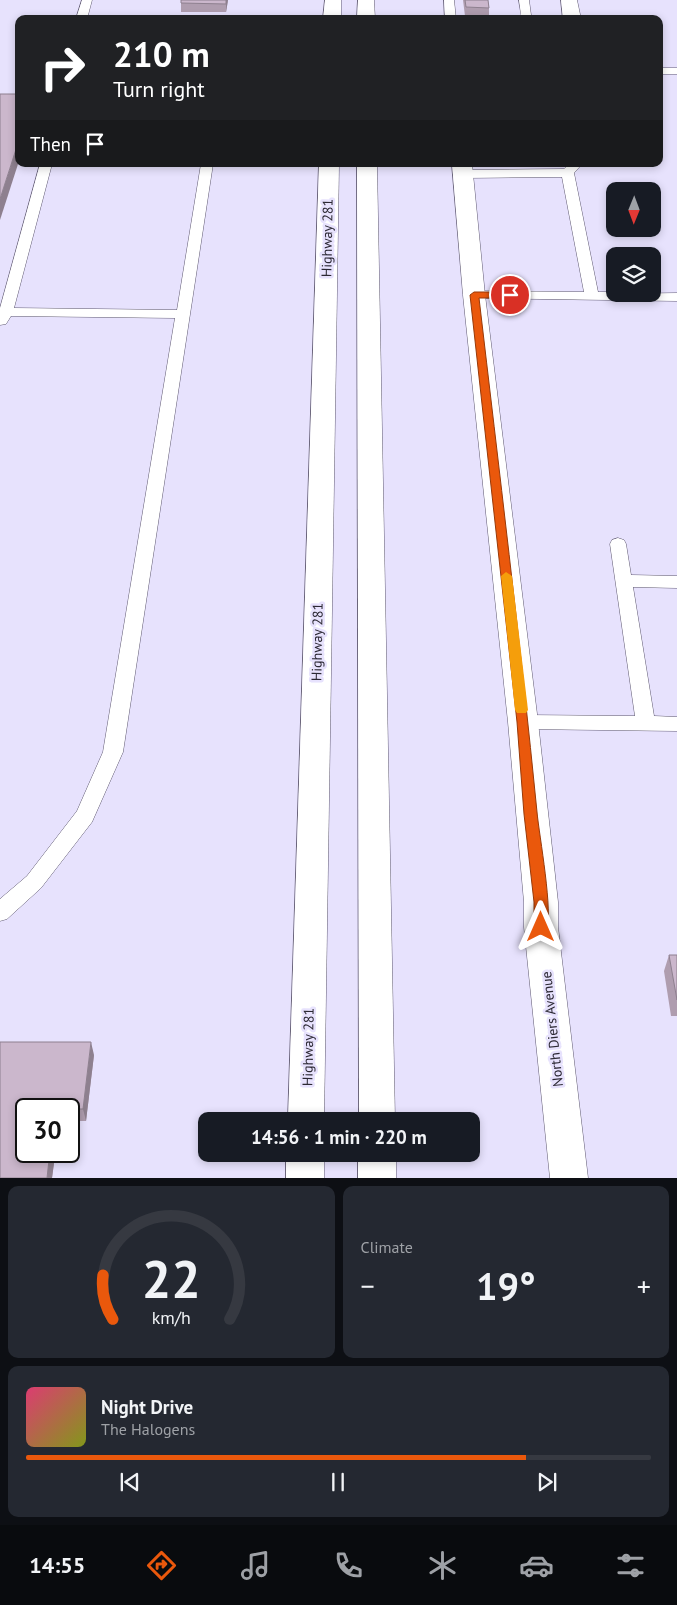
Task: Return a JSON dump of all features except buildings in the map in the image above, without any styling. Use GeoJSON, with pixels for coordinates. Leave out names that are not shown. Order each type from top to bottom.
{"type":"FeatureCollection","features":[{"type":"Feature","properties":{"kind":"main road"},"geometry":{"type":"LineString","coordinates":[[332,0],[332,15]]}},
{"type":"Feature","properties":{"kind":"main road"},"geometry":{"type":"LineString","coordinates":[[366,0],[366,15]]}},
{"type":"Feature","properties":{"kind":"main road"},"geometry":{"type":"LineString","coordinates":[[569,0],[571,15]]}},
{"type":"Feature","properties":{"kind":"main road","name":"Highway 281"},"geometry":{"type":"LineString","coordinates":[[306,1112],[329,167]]}},
{"type":"Feature","properties":{"kind":"main road"},"geometry":{"type":"LineString","coordinates":[[368,167],[377,1112]]}},
{"type":"Feature","properties":{"kind":"main road","name":"North Diers Avenue"},"geometry":{"type":"LineString","coordinates":[[463,169],[474,295],[523,722],[541,902],[541,927],[569,1178]]}},
{"type":"Feature","properties":{"kind":"main road"},"geometry":{"type":"LineString","coordinates":[[305,1162],[305,1178]]}},
{"type":"Feature","properties":{"kind":"main road"},"geometry":{"type":"LineString","coordinates":[[377,1162],[377,1178]]}},
{"type":"Feature","properties":{"kind":"lane"},"geometry":{"type":"LineString","coordinates":[[82,15],[87,0]]}},
{"type":"Feature","properties":{"kind":"lane"},"geometry":{"type":"LineString","coordinates":[[449,0],[451,15]]}},
{"type":"Feature","properties":{"kind":"lane"},"geometry":{"type":"LineString","coordinates":[[524,0],[526,15]]}},
{"type":"Feature","properties":{"kind":"lane"},"geometry":{"type":"LineString","coordinates":[[663,70],[677,71]]}},
{"type":"Feature","properties":{"kind":"lane"},"geometry":{"type":"LineString","coordinates":[[45,167],[3,317],[183,314]]}},
{"type":"Feature","properties":{"kind":"lane"},"geometry":{"type":"LineString","coordinates":[[0,912],[34,882],[85,816],[113,752],[207,167]]}},
{"type":"Feature","properties":{"kind":"lane"},"geometry":{"type":"LineString","coordinates":[[463,169],[572,168],[592,296]]}},
{"type":"Feature","properties":{"kind":"lane"},"geometry":{"type":"LineString","coordinates":[[474,295],[677,297]]}},
{"type":"Feature","properties":{"kind":"lane"},"geometry":{"type":"LineString","coordinates":[[618,544],[646,724]]}},
{"type":"Feature","properties":{"kind":"lane"},"geometry":{"type":"LineString","coordinates":[[624,581],[677,582]]}},
{"type":"Feature","properties":{"kind":"lane"},"geometry":{"type":"LineString","coordinates":[[523,722],[677,724]]}},
{"type":"Feature","properties":{"kind":"slow traffic"},"geometry":{"type":"LineString","coordinates":[[506,576],[522,710]]}},
{"type":"Feature","properties":{"kind":"route"},"geometry":{"type":"LineString","coordinates":[[510,295],[474,295],[523,722],[541,902],[541,927]]}}]}
